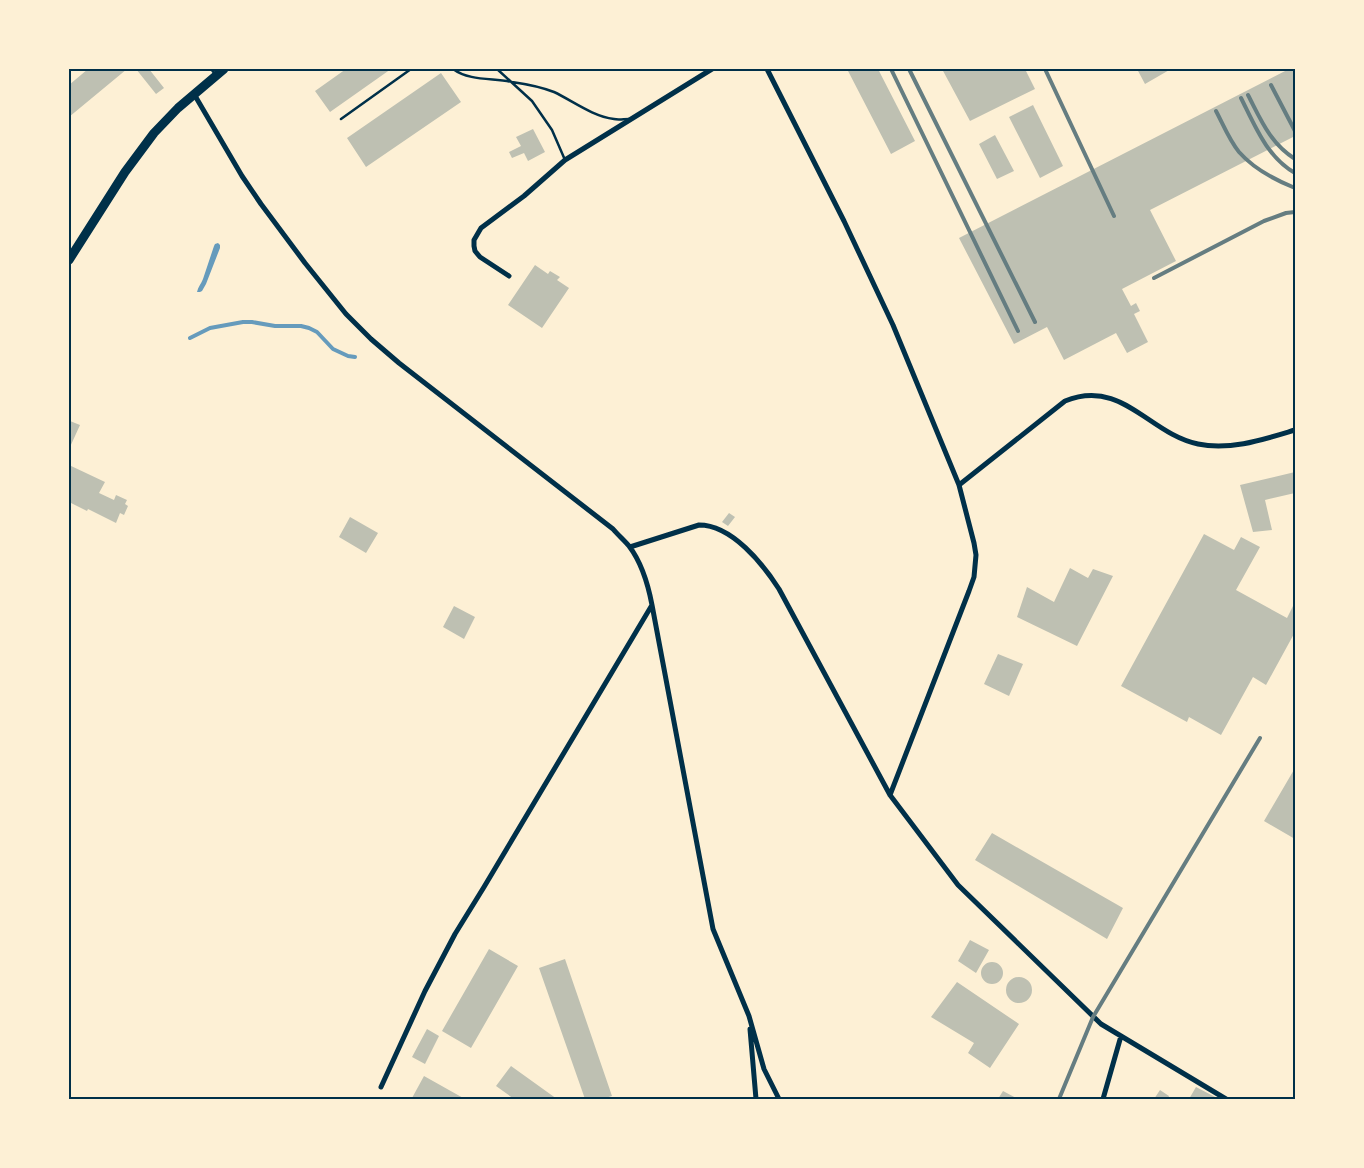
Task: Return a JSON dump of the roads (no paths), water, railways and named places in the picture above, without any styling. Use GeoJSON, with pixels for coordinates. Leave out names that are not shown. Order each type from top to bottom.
{"type":"FeatureCollection","features":[{"type":"Feature","properties":{"kind":"main road"},"geometry":{"type":"LineString","coordinates":[[70,257],[125,172],[154,133],[213,72],[224,69]]}},
{"type":"Feature","properties":{"kind":"street"},"geometry":{"type":"LineString","coordinates":[[509,276],[480,257],[475,251],[474,240],[481,228],[524,196],[565,160],[712,69]]}},
{"type":"Feature","properties":{"kind":"street"},"geometry":{"type":"LineString","coordinates":[[766,69],[844,221],[890,317],[959,485],[974,543],[976,564],[974,576],[954,634],[890,795]]}},
{"type":"Feature","properties":{"kind":"street"},"geometry":{"type":"LineString","coordinates":[[194,93],[242,176],[261,204],[346,314],[399,363],[613,529],[630,547],[644,573],[649,588],[713,930],[749,1016],[764,1069],[779,1099]]}},
{"type":"Feature","properties":{"kind":"street"},"geometry":{"type":"LineString","coordinates":[[959,485],[1065,401],[1083,396],[1104,396],[1114,399],[1183,440],[1198,444],[1237,444],[1295,430]]}},
{"type":"Feature","properties":{"kind":"street"},"geometry":{"type":"LineString","coordinates":[[630,547],[699,525],[706,525],[726,534],[758,559],[779,589],[890,795],[958,885],[1101,1024],[1226,1099]]}},
{"type":"Feature","properties":{"kind":"street"},"geometry":{"type":"LineString","coordinates":[[381,1087],[425,991],[455,934],[652,605]]}},
{"type":"Feature","properties":{"kind":"street"},"geometry":{"type":"LineString","coordinates":[[749,1016],[756,1099]]}},
{"type":"Feature","properties":{"kind":"street"},"geometry":{"type":"LineString","coordinates":[[1103,1099],[1121,1036]]}},
{"type":"Feature","properties":{"kind":"lane"},"geometry":{"type":"LineString","coordinates":[[341,119],[411,69]]}},
{"type":"Feature","properties":{"kind":"lane"},"geometry":{"type":"LineString","coordinates":[[453,69],[461,74],[510,81],[553,92],[602,116],[615,120],[630,119]]}},
{"type":"Feature","properties":{"kind":"lane"},"geometry":{"type":"LineString","coordinates":[[497,69],[532,101],[552,130],[565,160]]}},
{"type":"Feature","properties":{"kind":"water"},"geometry":{"type":"Polygon","coordinates":[[[218,243],[220,248],[206,284],[202,291],[197,292],[214,246],[218,243]]]}},
{"type":"Feature","properties":{"kind":"waterway"},"geometry":{"type":"LineString","coordinates":[[190,338],[210,328],[243,322],[275,326],[301,326],[317,332],[333,349],[355,357]]}},
{"type":"Feature","properties":{"kind":"railway"},"geometry":{"type":"LineString","coordinates":[[891,69],[1018,331]]}},
{"type":"Feature","properties":{"kind":"railway"},"geometry":{"type":"LineString","coordinates":[[909,69],[1035,322]]}},
{"type":"Feature","properties":{"kind":"railway"},"geometry":{"type":"LineString","coordinates":[[1045,69],[1114,216]]}},
{"type":"Feature","properties":{"kind":"railway"},"geometry":{"type":"LineString","coordinates":[[1271,85],[1295,131]]}},
{"type":"Feature","properties":{"kind":"railway"},"geometry":{"type":"LineString","coordinates":[[1248,95],[1273,138],[1286,153],[1295,159]]}},
{"type":"Feature","properties":{"kind":"railway"},"geometry":{"type":"LineString","coordinates":[[1241,98],[1269,150],[1295,173]]}},
{"type":"Feature","properties":{"kind":"railway"},"geometry":{"type":"LineString","coordinates":[[1216,111],[1232,142],[1251,164],[1295,188]]}},
{"type":"Feature","properties":{"kind":"railway"},"geometry":{"type":"LineString","coordinates":[[1154,278],[1264,221],[1286,213],[1295,212]]}},
{"type":"Feature","properties":{"kind":"railway"},"geometry":{"type":"LineString","coordinates":[[1059,1099],[1093,1017],[1260,738]]}}]}
